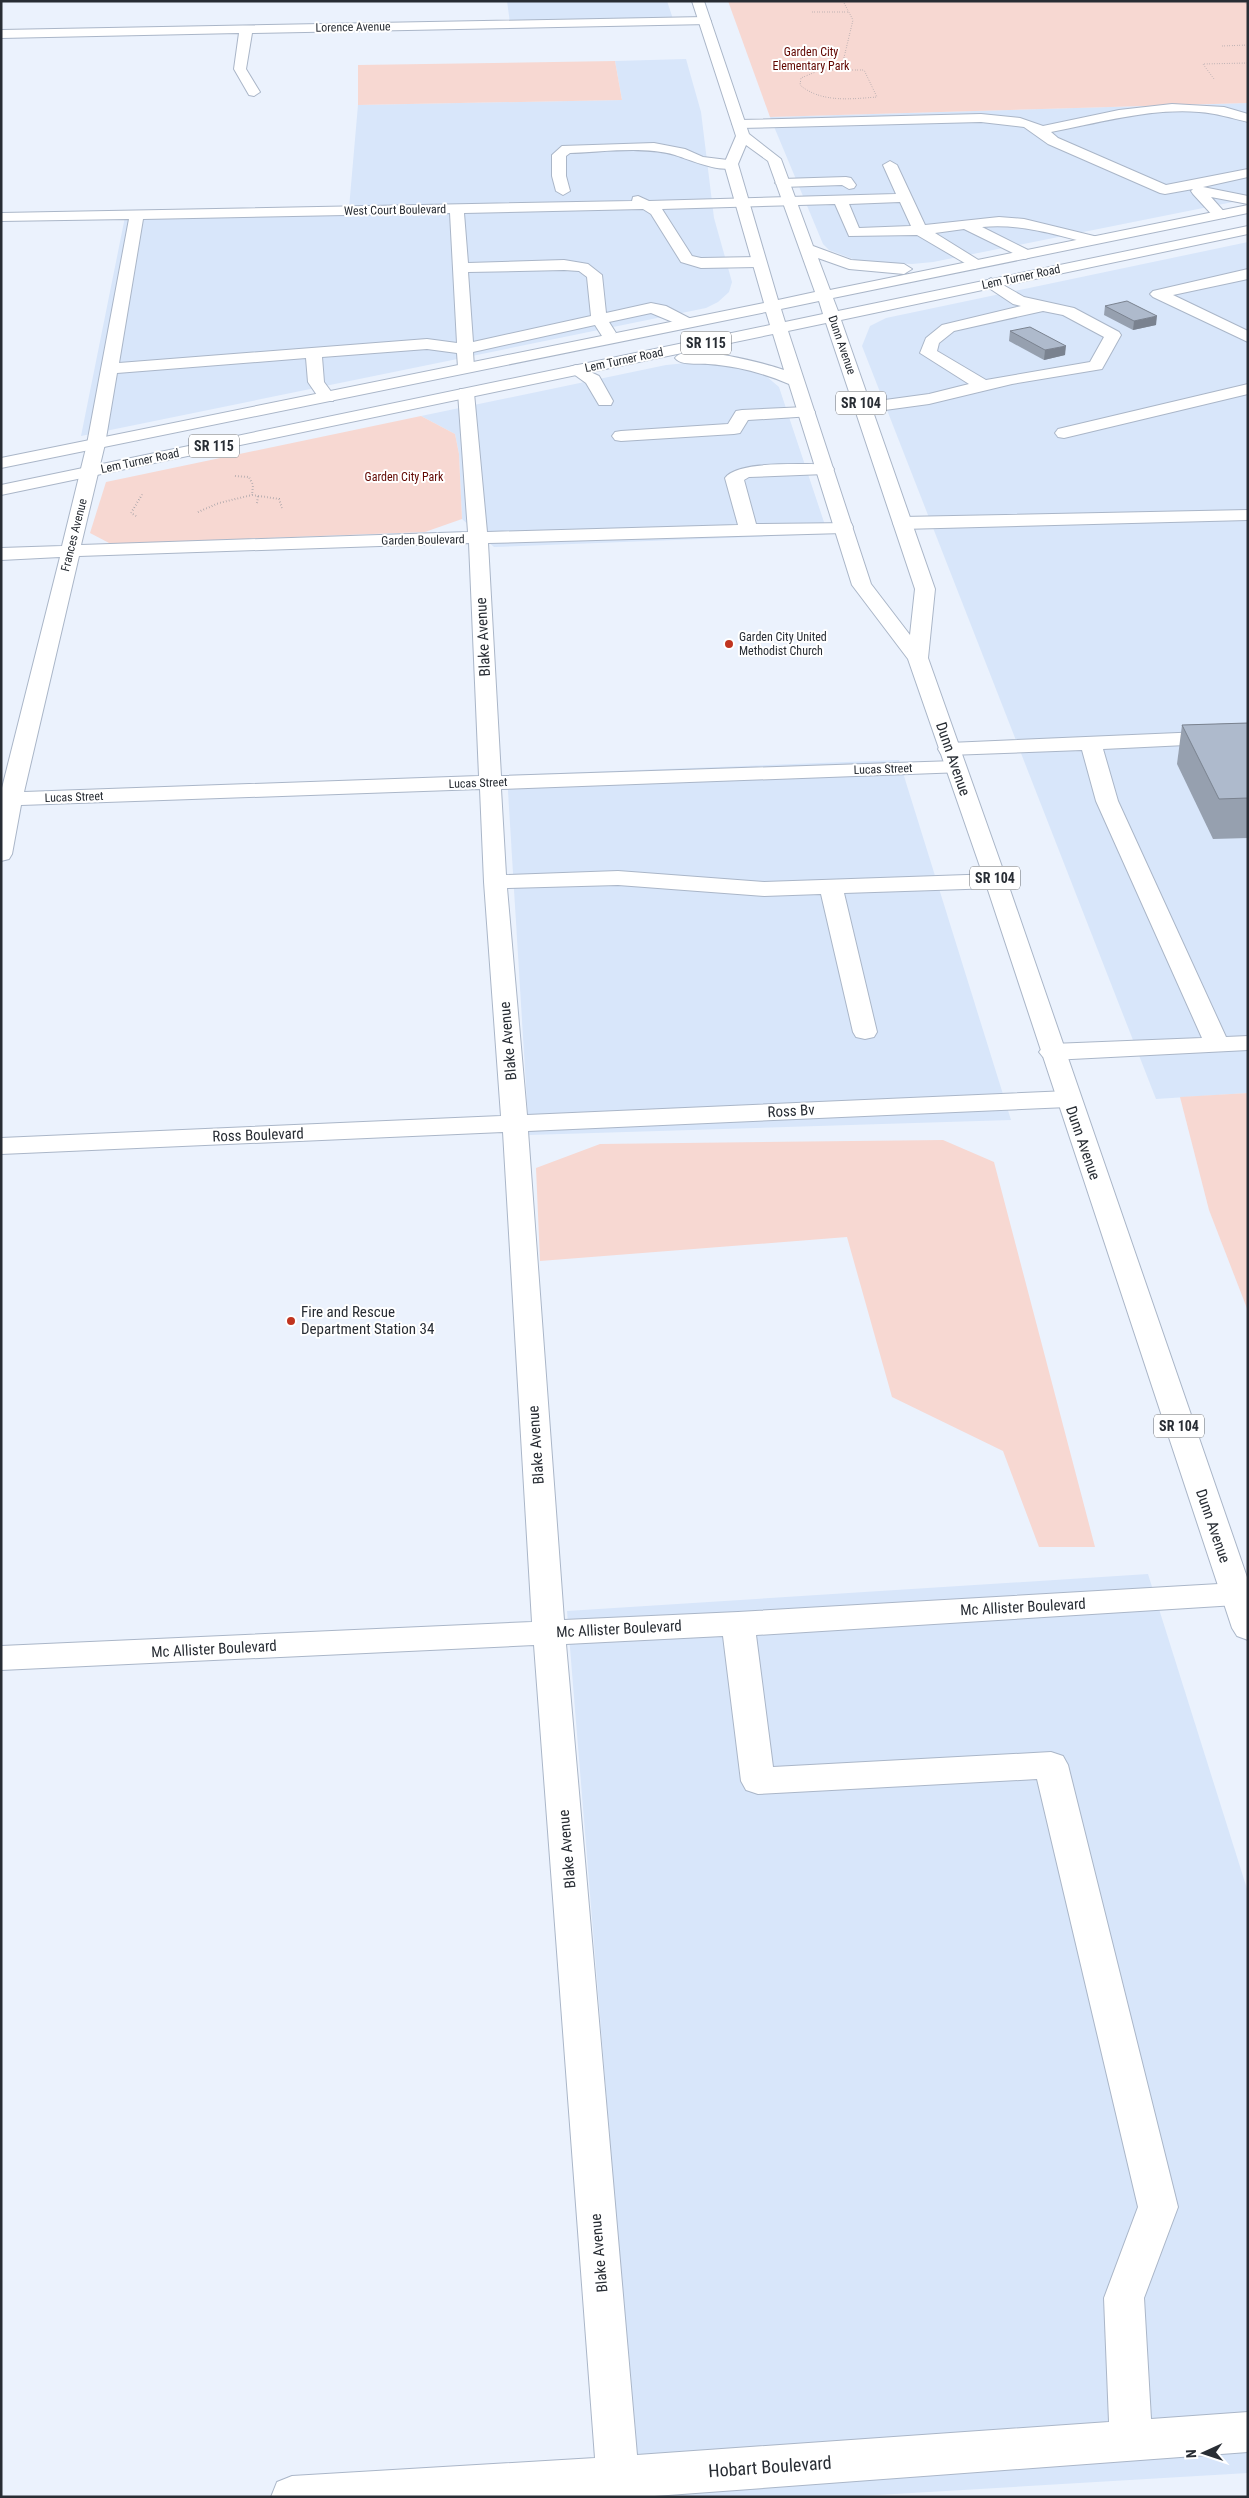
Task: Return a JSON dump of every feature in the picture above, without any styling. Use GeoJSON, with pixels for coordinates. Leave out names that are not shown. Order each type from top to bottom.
{"type":"FeatureCollection","features":[{"type":"Feature","properties":{"kind":"street"},"geometry":{"type":"LineString","coordinates":[[563,190],[558,176],[559,155],[567,149],[654,147],[680,152],[700,160],[731,164],[741,130],[698,1]]}},
{"type":"Feature","properties":{"kind":"street","name":"Lorence Avenue"},"geometry":{"type":"LineString","coordinates":[[1,34],[705,21]]}},
{"type":"Feature","properties":{"kind":"street"},"geometry":{"type":"LineString","coordinates":[[246,29],[240,69],[254,92]]}},
{"type":"Feature","properties":{"kind":"street"},"geometry":{"type":"LineString","coordinates":[[1042,130],[1172,108],[1211,108],[1232,112],[1248,118]]}},
{"type":"Feature","properties":{"kind":"street"},"geometry":{"type":"LineString","coordinates":[[741,130],[982,118],[1032,124],[1042,130],[1053,141],[1165,190],[1195,188],[1248,174]]}},
{"type":"Feature","properties":{"kind":"street","name":"Dunn Avenue"},"geometry":{"type":"LineString","coordinates":[[741,130],[774,159],[832,317],[902,523],[924,589],[918,658]]}},
{"type":"Feature","properties":{"kind":"street","name":"Dunn Avenue"},"geometry":{"type":"LineString","coordinates":[[731,164],[778,328],[862,585],[918,658],[996,881],[1052,1052],[1248,1628]]}},
{"type":"Feature","properties":{"kind":"street"},"geometry":{"type":"LineString","coordinates":[[890,165],[920,230],[976,264]]}},
{"type":"Feature","properties":{"kind":"street"},"geometry":{"type":"LineString","coordinates":[[782,183],[846,181],[857,199]]}},
{"type":"Feature","properties":{"kind":"street"},"geometry":{"type":"LineString","coordinates":[[1195,188],[1248,200]]}},
{"type":"Feature","properties":{"kind":"street"},"geometry":{"type":"LineString","coordinates":[[1195,188],[1220,214]]}},
{"type":"Feature","properties":{"kind":"street"},"geometry":{"type":"LineString","coordinates":[[552,207],[556,196],[563,190],[580,190]]}},
{"type":"Feature","properties":{"kind":"street"},"geometry":{"type":"LineString","coordinates":[[614,191],[631,192],[643,205],[656,211],[686,260],[701,263],[758,262]]}},
{"type":"Feature","properties":{"kind":"street","name":"West Court Boulevard"},"geometry":{"type":"LineString","coordinates":[[1,217],[457,209],[905,198]]}},
{"type":"Feature","properties":{"kind":"street"},"geometry":{"type":"LineString","coordinates":[[878,199],[893,231]]}},
{"type":"Feature","properties":{"kind":"street"},"geometry":{"type":"LineString","coordinates":[[840,200],[854,233],[920,230],[999,221],[1024,223],[1093,240]]}},
{"type":"Feature","properties":{"kind":"street","name":"Blake Avenue"},"geometry":{"type":"LineString","coordinates":[[457,209],[466,381],[478,539],[495,882],[514,1124],[549,1632],[618,2487]]}},
{"type":"Feature","properties":{"kind":"street","name":"Lem Turner Road"},"geometry":{"type":"LineString","coordinates":[[1,490],[90,471],[466,381],[611,338],[1248,209]]}},
{"type":"Feature","properties":{"kind":"street","name":"Frances Avenue"},"geometry":{"type":"LineString","coordinates":[[1,854],[6,799],[96,444],[108,368],[137,214]]}},
{"type":"Feature","properties":{"kind":"street"},"geometry":{"type":"LineString","coordinates":[[965,224],[1025,254]]}},
{"type":"Feature","properties":{"kind":"street","name":"Lem Turner Road"},"geometry":{"type":"LineString","coordinates":[[1,463],[327,397],[576,370],[1248,230]]}},
{"type":"Feature","properties":{"kind":"street"},"geometry":{"type":"LineString","coordinates":[[806,248],[834,260],[867,267],[951,269]]}},
{"type":"Feature","properties":{"kind":"street"},"geometry":{"type":"LineString","coordinates":[[460,268],[564,265],[583,267],[594,275],[599,319],[611,338]]}},
{"type":"Feature","properties":{"kind":"street"},"geometry":{"type":"LineString","coordinates":[[1248,274],[1158,294],[1248,337]]}},
{"type":"Feature","properties":{"kind":"street"},"geometry":{"type":"LineString","coordinates":[[863,408],[929,399],[1012,379],[1096,366],[1113,335],[1068,311],[1020,301],[991,283]]}},
{"type":"Feature","properties":{"kind":"street"},"geometry":{"type":"LineString","coordinates":[[984,386],[928,353],[932,341],[948,328],[1043,306]]}},
{"type":"Feature","properties":{"kind":"street"},"geometry":{"type":"LineString","coordinates":[[108,368],[426,344],[464,349],[651,308],[660,309],[687,323]]}},
{"type":"Feature","properties":{"kind":"street"},"geometry":{"type":"LineString","coordinates":[[1228,328],[1248,328]]}},
{"type":"Feature","properties":{"kind":"street"},"geometry":{"type":"LineString","coordinates":[[314,353],[316,382],[327,397]]}},
{"type":"Feature","properties":{"kind":"street"},"geometry":{"type":"LineString","coordinates":[[634,358],[704,358],[740,362],[773,371],[796,381]]}},
{"type":"Feature","properties":{"kind":"street"},"geometry":{"type":"LineString","coordinates":[[576,370],[592,380],[605,401]]}},
{"type":"Feature","properties":{"kind":"street"},"geometry":{"type":"LineString","coordinates":[[1064,433],[1248,389]]}},
{"type":"Feature","properties":{"kind":"street"},"geometry":{"type":"LineString","coordinates":[[621,436],[734,429],[742,415],[806,412]]}},
{"type":"Feature","properties":{"kind":"street"},"geometry":{"type":"LineString","coordinates":[[749,530],[734,478],[746,472],[825,469]]}},
{"type":"Feature","properties":{"kind":"street"},"geometry":{"type":"LineString","coordinates":[[902,523],[1248,515]]}},
{"type":"Feature","properties":{"kind":"street","name":"Garden Boulevard"},"geometry":{"type":"LineString","coordinates":[[1,554],[844,527]]}},
{"type":"Feature","properties":{"kind":"street","name":"Lucas Street"},"geometry":{"type":"LineString","coordinates":[[6,799],[491,783],[952,758],[1091,742],[1248,736]]}},
{"type":"Feature","properties":{"kind":"street"},"geometry":{"type":"LineString","coordinates":[[1091,742],[1107,801],[1216,1044]]}},
{"type":"Feature","properties":{"kind":"street"},"geometry":{"type":"LineString","coordinates":[[495,882],[618,878],[764,889],[996,881]]}},
{"type":"Feature","properties":{"kind":"street"},"geometry":{"type":"LineString","coordinates":[[831,886],[865,1032]]}},
{"type":"Feature","properties":{"kind":"street"},"geometry":{"type":"LineString","coordinates":[[1052,1052],[1248,1043]]}},
{"type":"Feature","properties":{"kind":"street","name":"Ross Bv"},"geometry":{"type":"LineString","coordinates":[[514,1124],[1068,1099]]}},
{"type":"Feature","properties":{"kind":"street","name":"Ross Boulevard"},"geometry":{"type":"LineString","coordinates":[[1,1146],[514,1124]]}},
{"type":"Feature","properties":{"kind":"street","name":"Mc Allister Boulevard"},"geometry":{"type":"LineString","coordinates":[[1,1658],[738,1624],[1236,1594]]}},
{"type":"Feature","properties":{"kind":"street"},"geometry":{"type":"LineString","coordinates":[[738,1624],[758,1781],[1051,1765],[1158,2207],[1124,2298],[1131,2442]]}},
{"type":"Feature","properties":{"kind":"street","name":"Hobart Boulevard"},"geometry":{"type":"LineString","coordinates":[[292,2497],[618,2487],[1248,2432]]}},
{"type":"Feature","properties":{"kind":"path"},"geometry":{"type":"LineString","coordinates":[[842,70],[853,20],[843,1]]}},
{"type":"Feature","properties":{"kind":"path"},"geometry":{"type":"LineString","coordinates":[[1244,1],[1248,6]]}},
{"type":"Feature","properties":{"kind":"path"},"geometry":{"type":"LineString","coordinates":[[812,12],[849,12]]}},
{"type":"Feature","properties":{"kind":"path"},"geometry":{"type":"LineString","coordinates":[[1222,46],[1248,45]]}},
{"type":"Feature","properties":{"kind":"path"},"geometry":{"type":"LineString","coordinates":[[1214,79],[1203,64],[1248,64]]}},
{"type":"Feature","properties":{"kind":"path"},"geometry":{"type":"LineString","coordinates":[[842,70],[864,70],[877,97],[832,98],[805,90],[800,85],[800,78],[809,73],[842,70]]}},
{"type":"Feature","properties":{"kind":"path"},"geometry":{"type":"LineString","coordinates":[[232,475],[249,477],[253,485],[252,495]]}},
{"type":"Feature","properties":{"kind":"path"},"geometry":{"type":"LineString","coordinates":[[143,520],[131,513],[135,503],[144,491]]}},
{"type":"Feature","properties":{"kind":"path"},"geometry":{"type":"LineString","coordinates":[[197,513],[219,503],[252,495],[279,499],[282,508]]}},
{"type":"Feature","properties":{"kind":"path"},"geometry":{"type":"LineString","coordinates":[[257,503],[258,496]]}},
{"type":"Feature","properties":{"kind":"shaded area"},"geometry":{"type":"Polygon","coordinates":[[[507,1],[667,1],[673,19],[510,23],[507,1]]]}},
{"type":"Feature","properties":{"kind":"shaded area"},"geometry":{"type":"Polygon","coordinates":[[[686,59],[701,112],[714,218],[732,282],[729,292],[718,302],[706,308],[81,436],[126,212],[349,208],[358,105],[622,100],[615,61],[686,59]]]}},
{"type":"Feature","properties":{"kind":"shaded area"},"geometry":{"type":"Polygon","coordinates":[[[1248,103],[1248,199],[933,262],[912,264],[858,261],[829,250],[823,244],[770,117],[1248,103]]]}},
{"type":"Feature","properties":{"kind":"shaded area"},"geometry":{"type":"Polygon","coordinates":[[[1248,242],[1248,1093],[1156,1099],[862,346],[870,326],[886,318],[1248,242]]]}},
{"type":"Feature","properties":{"kind":"shaded area"},"geometry":{"type":"Polygon","coordinates":[[[697,362],[747,368],[766,376],[779,387],[828,534],[494,547],[462,519],[459,454],[455,434],[421,416],[666,365],[697,362]]]}},
{"type":"Feature","properties":{"kind":"shaded area"},"geometry":{"type":"Polygon","coordinates":[[[899,760],[1011,1120],[529,1135],[507,775],[899,760]]]}},
{"type":"Feature","properties":{"kind":"shaded area"},"geometry":{"type":"Polygon","coordinates":[[[1148,1574],[1248,1892],[1248,2473],[844,2497],[639,2497],[567,1611],[1148,1574]]]}},
{"type":"Feature","properties":{"kind":"green space","name":"Garden City Elementary Park"},"geometry":{"type":"Polygon","coordinates":[[[728,1],[1248,1],[1248,103],[770,117],[728,1]]]}},
{"type":"Feature","properties":{"kind":"green space"},"geometry":{"type":"Polygon","coordinates":[[[615,61],[622,100],[358,105],[358,65],[615,61]]]}},
{"type":"Feature","properties":{"kind":"green space","name":"Garden City Park"},"geometry":{"type":"Polygon","coordinates":[[[421,416],[455,434],[459,454],[462,519],[425,532],[111,544],[90,533],[106,482],[421,416]]]}},
{"type":"Feature","properties":{"kind":"green space"},"geometry":{"type":"Polygon","coordinates":[[[1248,1093],[1248,1311],[1209,1210],[1180,1097],[1248,1093]]]}},
{"type":"Feature","properties":{"kind":"green space"},"geometry":{"type":"Polygon","coordinates":[[[943,1140],[994,1162],[1095,1547],[1039,1547],[1003,1451],[892,1397],[847,1237],[540,1261],[536,1168],[600,1144],[943,1140]]]}},
{"type":"Feature","properties":{"kind":"building"},"geometry":{"type":"Polygon","coordinates":[[[1127,301],[1157,316],[1134,321],[1105,306],[1127,301]]]}},
{"type":"Feature","properties":{"kind":"building"},"geometry":{"type":"Polygon","coordinates":[[[1030,327],[1066,346],[1045,350],[1010,331],[1030,327]]]}},
{"type":"Feature","properties":{"kind":"building"},"geometry":{"type":"Polygon","coordinates":[[[1248,723],[1248,798],[1219,799],[1182,725],[1248,723]]]}},
{"type":"Feature","properties":{"kind":"place","name":"Garden City United Methodist Church"},"geometry":{"type":"Point","coordinates":[729,644]}},
{"type":"Feature","properties":{"kind":"place","name":"Fire and Rescue Department Station 34"},"geometry":{"type":"Point","coordinates":[291,1321]}}]}
